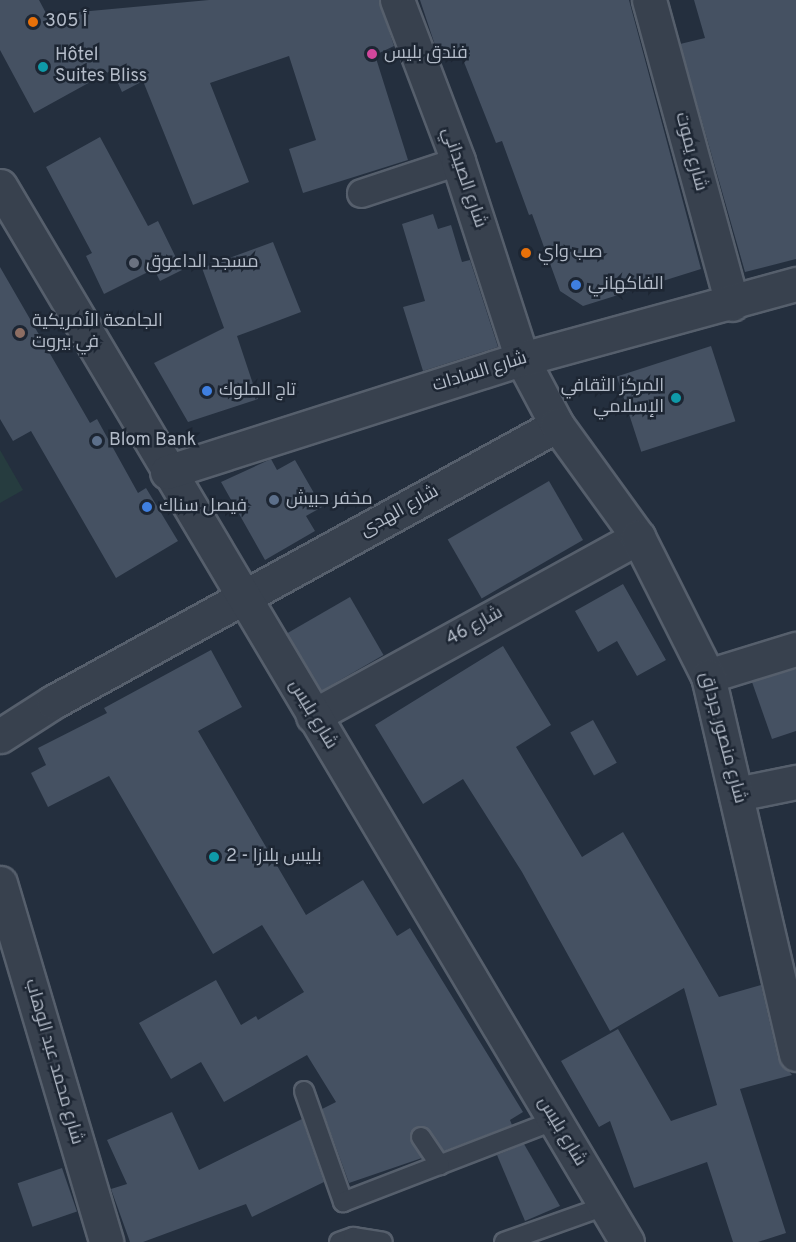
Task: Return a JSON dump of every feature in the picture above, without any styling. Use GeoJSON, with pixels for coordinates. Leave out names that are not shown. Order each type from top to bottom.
{"type":"FeatureCollection","features":[{"type":"Feature","properties":{"kind":"street","name":"شارع الصيداني"},"geometry":{"type":"LineString","coordinates":[[397,0],[458,161],[522,359]]}},
{"type":"Feature","properties":{"kind":"street","name":"شارع يموت"},"geometry":{"type":"LineString","coordinates":[[649,0],[732,304]]}},
{"type":"Feature","properties":{"kind":"street"},"geometry":{"type":"LineString","coordinates":[[361,193],[458,161]]}},
{"type":"Feature","properties":{"kind":"street","name":"شارع بليس"},"geometry":{"type":"LineString","coordinates":[[0,186],[167,472],[627,1242]]}},
{"type":"Feature","properties":{"kind":"street","name":"شارع السادات"},"geometry":{"type":"LineString","coordinates":[[167,472],[522,359],[732,304],[796,284]]}},
{"type":"Feature","properties":{"kind":"street","name":"شارع منصور جرداق"},"geometry":{"type":"LineString","coordinates":[[522,359],[557,425],[638,537],[708,676],[796,1054]]}},
{"type":"Feature","properties":{"kind":"street","name":"شارع الهدى"},"geometry":{"type":"LineString","coordinates":[[243,600],[557,425]]}},
{"type":"Feature","properties":{"kind":"street","name":"شارع 46"},"geometry":{"type":"LineString","coordinates":[[313,716],[638,537]]}},
{"type":"Feature","properties":{"kind":"street"},"geometry":{"type":"LineString","coordinates":[[0,736],[52,702],[243,600]]}},
{"type":"Feature","properties":{"kind":"street"},"geometry":{"type":"LineString","coordinates":[[708,676],[796,649]]}},
{"type":"Feature","properties":{"kind":"street"},"geometry":{"type":"LineString","coordinates":[[737,794],[796,782]]}},
{"type":"Feature","properties":{"kind":"street","name":"شارع محمد عبد الوهاب"},"geometry":{"type":"LineString","coordinates":[[0,883],[106,1242]]}},
{"type":"Feature","properties":{"kind":"lane"},"geometry":{"type":"LineString","coordinates":[[304,1091],[343,1202],[555,1120]]}},
{"type":"Feature","properties":{"kind":"lane"},"geometry":{"type":"LineString","coordinates":[[422,1137],[440,1165]]}},
{"type":"Feature","properties":{"kind":"lane"},"geometry":{"type":"LineString","coordinates":[[504,1242],[605,1206]]}},
{"type":"Feature","properties":{"kind":"lane"},"geometry":{"type":"LineString","coordinates":[[339,1242],[353,1237],[383,1242]]}},
{"type":"Feature","properties":{"kind":"green space"},"geometry":{"type":"Polygon","coordinates":[[[0,450],[23,490],[0,503],[0,450]]]}},
{"type":"Feature","properties":{"kind":"building"},"geometry":{"type":"Polygon","coordinates":[[[0,0],[39,0],[47,15],[209,0],[379,0],[394,46],[375,55],[408,160],[303,193],[289,149],[316,140],[289,56],[210,83],[249,182],[193,205],[143,81],[122,92],[112,70],[34,113],[0,50],[0,0]]]}},
{"type":"Feature","properties":{"kind":"building"},"geometry":{"type":"Polygon","coordinates":[[[420,0],[629,0],[701,269],[583,306],[560,291],[502,141],[496,143],[460,52],[440,60],[420,0]]]}},
{"type":"Feature","properties":{"kind":"building"},"geometry":{"type":"Polygon","coordinates":[[[694,0],[796,0],[796,259],[745,272],[680,44],[705,38],[694,0]]]}},
{"type":"Feature","properties":{"kind":"building"},"geometry":{"type":"Polygon","coordinates":[[[100,137],[148,226],[158,221],[182,270],[160,281],[154,269],[104,294],[86,256],[92,253],[46,167],[100,137]]]}},
{"type":"Feature","properties":{"kind":"building"},"geometry":{"type":"Polygon","coordinates":[[[433,214],[438,229],[451,225],[462,262],[470,260],[498,347],[423,371],[403,307],[425,301],[402,224],[433,214]]]}},
{"type":"Feature","properties":{"kind":"building"},"geometry":{"type":"Polygon","coordinates":[[[273,242],[301,312],[237,336],[258,399],[188,422],[154,363],[224,328],[202,268],[273,242]]]}},
{"type":"Feature","properties":{"kind":"building"},"geometry":{"type":"Polygon","coordinates":[[[0,267],[90,423],[97,419],[138,493],[146,488],[178,541],[116,578],[31,431],[13,441],[0,419],[0,267]]]}},
{"type":"Feature","properties":{"kind":"building","name":"المركز الثقافي الإسلامي"},"geometry":{"type":"Polygon","coordinates":[[[711,346],[735,421],[641,452],[617,377],[711,346]]]}},
{"type":"Feature","properties":{"kind":"building"},"geometry":{"type":"Polygon","coordinates":[[[271,459],[277,470],[295,460],[322,507],[306,516],[315,531],[265,560],[221,482],[271,459]]]}},
{"type":"Feature","properties":{"kind":"building"},"geometry":{"type":"Polygon","coordinates":[[[549,481],[583,540],[482,598],[448,540],[549,481]]]}},
{"type":"Feature","properties":{"kind":"building"},"geometry":{"type":"Polygon","coordinates":[[[623,584],[666,660],[637,676],[617,641],[598,652],[575,611],[623,584]]]}},
{"type":"Feature","properties":{"kind":"building"},"geometry":{"type":"Polygon","coordinates":[[[350,597],[384,655],[320,692],[287,634],[350,597]]]}},
{"type":"Feature","properties":{"kind":"building"},"geometry":{"type":"Polygon","coordinates":[[[503,646],[551,725],[516,747],[582,857],[623,832],[719,997],[761,985],[778,1058],[792,1075],[740,1089],[786,1233],[758,1242],[733,1242],[707,1162],[634,1188],[610,1121],[599,1127],[561,1061],[618,1029],[671,1121],[717,1105],[684,988],[610,1031],[522,872],[463,779],[423,804],[375,725],[503,646]]]}},
{"type":"Feature","properties":{"kind":"building"},"geometry":{"type":"Polygon","coordinates":[[[211,650],[242,707],[198,731],[306,915],[363,880],[397,936],[410,928],[523,1112],[510,1120],[512,1125],[444,1151],[426,1127],[415,1127],[410,1138],[422,1158],[349,1183],[322,1109],[336,1102],[307,1055],[224,1102],[201,1062],[171,1079],[139,1023],[216,980],[241,1025],[256,1016],[258,1020],[304,992],[262,925],[213,954],[109,776],[48,807],[31,773],[46,765],[38,748],[107,713],[104,708],[211,650]]]}},
{"type":"Feature","properties":{"kind":"building"},"geometry":{"type":"Polygon","coordinates":[[[796,669],[796,731],[772,739],[752,682],[796,669]]]}},
{"type":"Feature","properties":{"kind":"building"},"geometry":{"type":"Polygon","coordinates":[[[593,720],[617,763],[594,775],[570,733],[593,720]]]}},
{"type":"Feature","properties":{"kind":"building"},"geometry":{"type":"Polygon","coordinates":[[[172,1112],[199,1170],[302,1119],[324,1182],[252,1217],[246,1204],[143,1242],[130,1242],[111,1189],[127,1184],[107,1140],[172,1112]]]}},
{"type":"Feature","properties":{"kind":"building"},"geometry":{"type":"Polygon","coordinates":[[[524,1144],[560,1206],[525,1221],[497,1155],[524,1144]]]}},
{"type":"Feature","properties":{"kind":"building"},"geometry":{"type":"Polygon","coordinates":[[[62,1168],[77,1211],[33,1227],[18,1183],[62,1168]]]}},
{"type":"Feature","properties":{"kind":"place","name":"أ 305"},"geometry":{"type":"Point","coordinates":[33,22]}},
{"type":"Feature","properties":{"kind":"place","name":"فندق بليس"},"geometry":{"type":"Point","coordinates":[372,54]}},
{"type":"Feature","properties":{"kind":"place","name":"Hôtel Suites Bliss"},"geometry":{"type":"Point","coordinates":[43,67]}},
{"type":"Feature","properties":{"kind":"place","name":"صب واي"},"geometry":{"type":"Point","coordinates":[526,253]}},
{"type":"Feature","properties":{"kind":"place","name":"مسجد الداعوق"},"geometry":{"type":"Point","coordinates":[134,263]}},
{"type":"Feature","properties":{"kind":"place","name":"الفاكهاني"},"geometry":{"type":"Point","coordinates":[576,285]}},
{"type":"Feature","properties":{"kind":"place","name":"الجامعة الأمريكية في بيروت"},"geometry":{"type":"Point","coordinates":[20,333]}},
{"type":"Feature","properties":{"kind":"place","name":"تاج الملوك"},"geometry":{"type":"Point","coordinates":[207,391]}},
{"type":"Feature","properties":{"kind":"place","name":"المركز الثقافي الإسلامي"},"geometry":{"type":"Point","coordinates":[676,398]}},
{"type":"Feature","properties":{"kind":"place","name":"Blom Bank"},"geometry":{"type":"Point","coordinates":[97,441]}},
{"type":"Feature","properties":{"kind":"place","name":"مخفر حبيش"},"geometry":{"type":"Point","coordinates":[274,500]}},
{"type":"Feature","properties":{"kind":"place","name":"فيصل سناك"},"geometry":{"type":"Point","coordinates":[147,507]}},
{"type":"Feature","properties":{"kind":"place","name":"2 - بليس بلازا"},"geometry":{"type":"Point","coordinates":[214,857]}}]}
